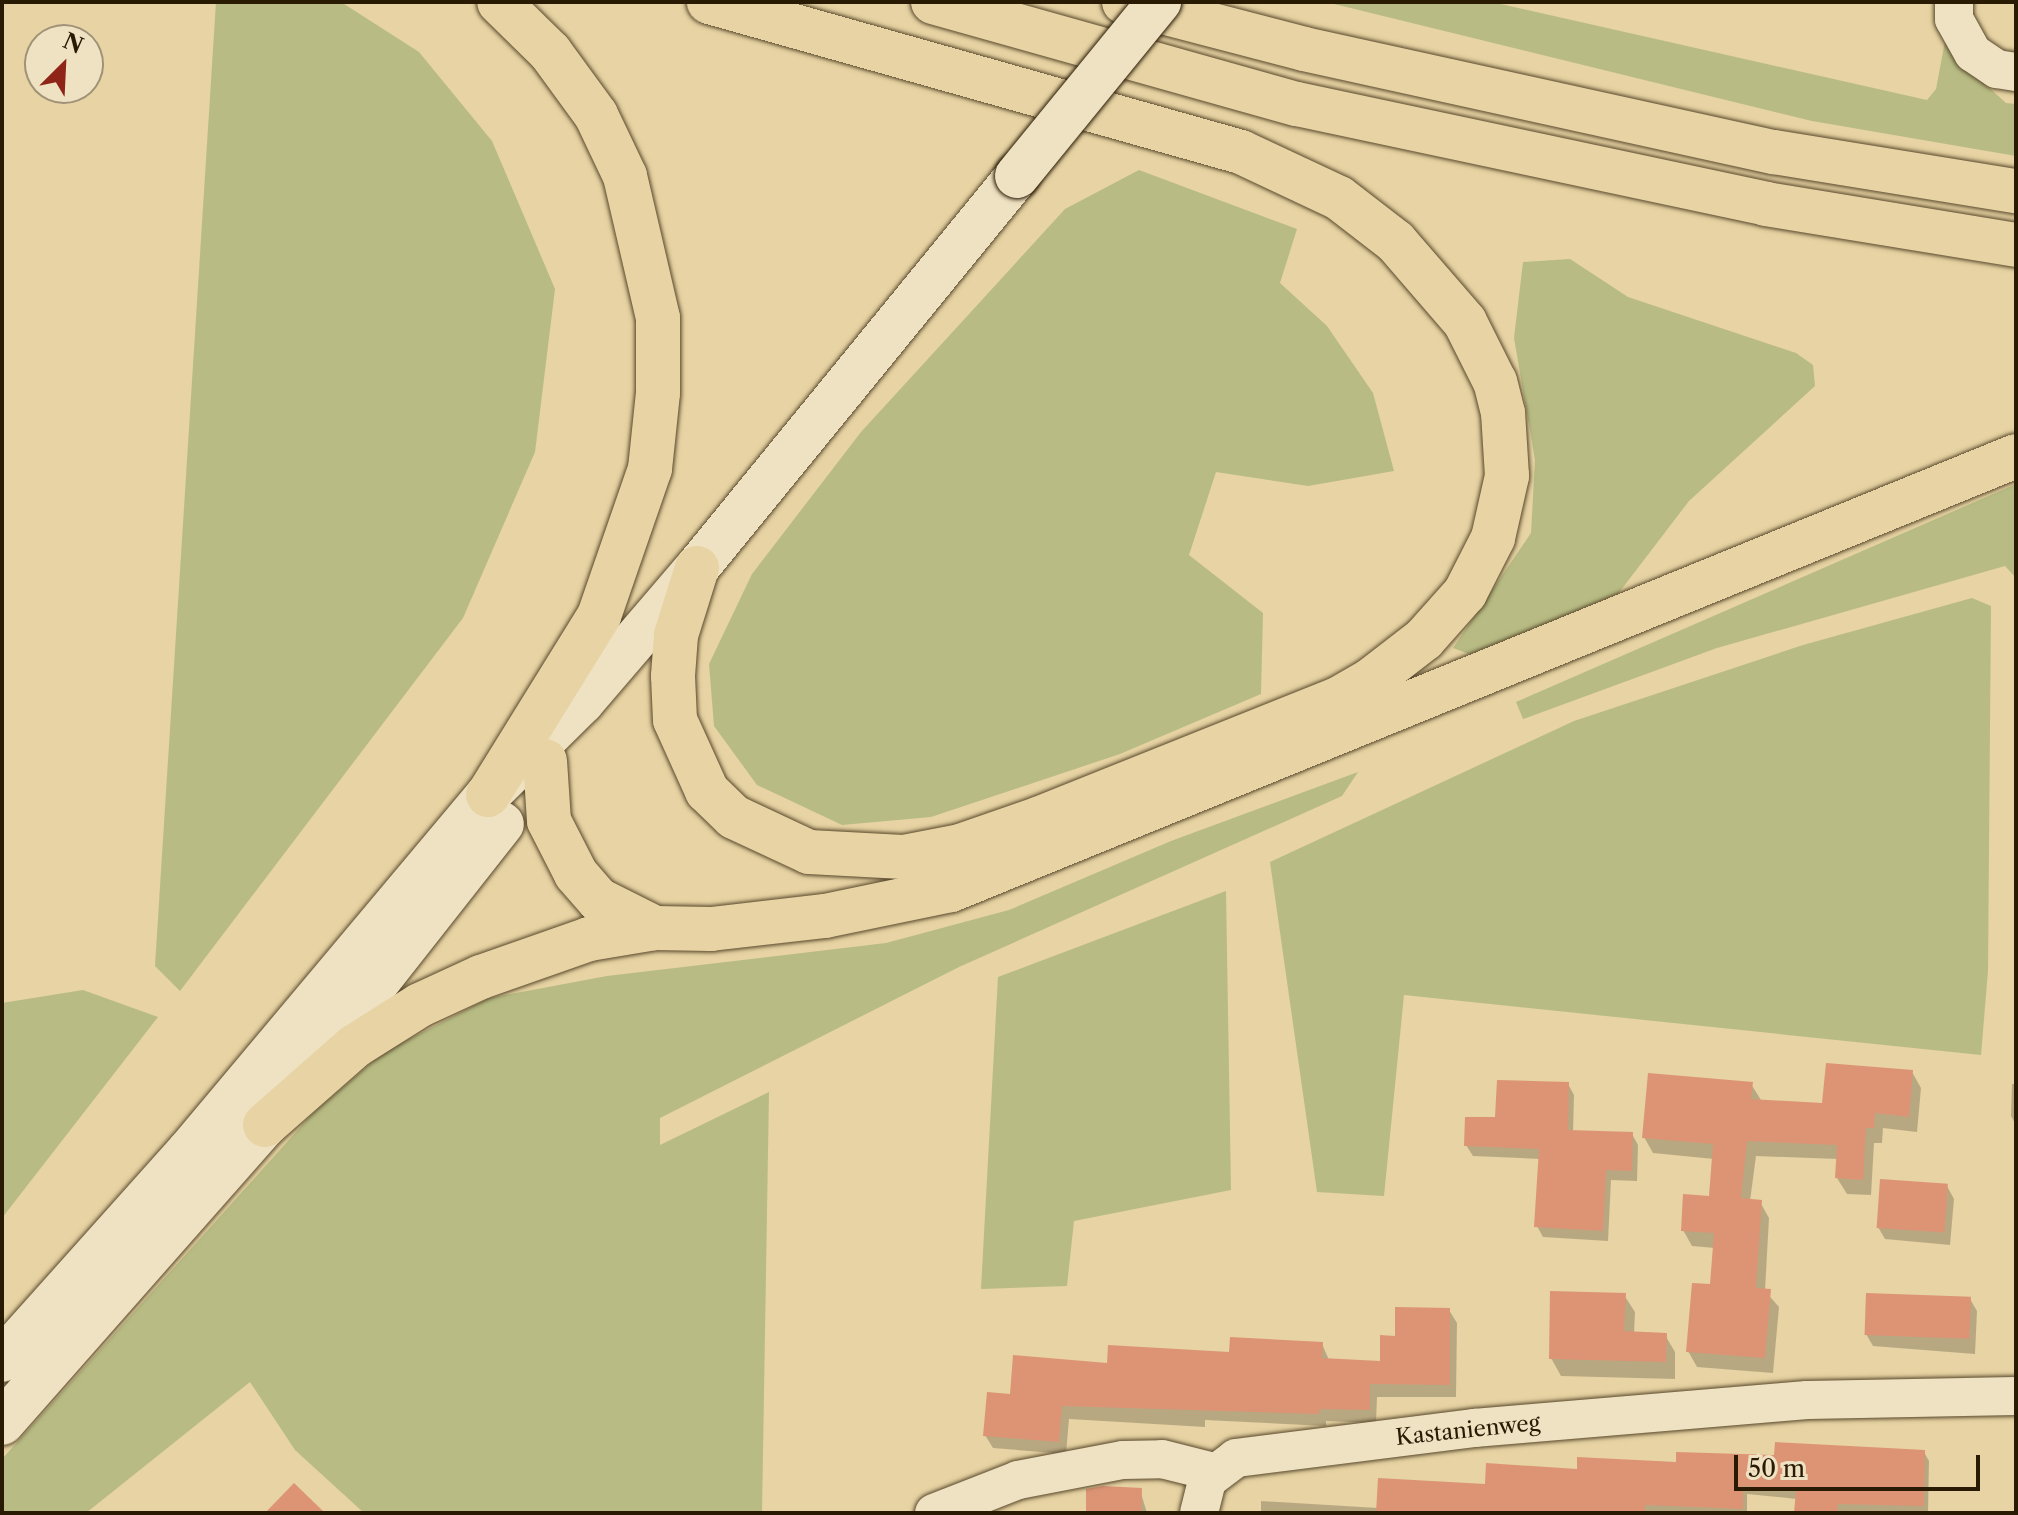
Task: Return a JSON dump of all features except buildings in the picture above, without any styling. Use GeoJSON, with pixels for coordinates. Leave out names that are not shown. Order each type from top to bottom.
{"type":"FeatureCollection","features":[{"type":"Feature","properties":{"kind":"highway"},"geometry":{"type":"LineString","coordinates":[[488,795],[599,616],[650,469],[658,393],[658,318],[625,176],[596,115],[550,52],[499,2]]}},
{"type":"Feature","properties":{"kind":"highway"},"geometry":{"type":"LineString","coordinates":[[697,568],[676,635],[675,720],[707,791],[734,817],[809,852],[903,857],[960,846],[1038,819],[1338,699],[1371,680],[1424,639],[1465,593],[1493,538],[1507,476],[1503,413],[1495,382],[1465,322],[1396,242],[1339,198],[1241,152],[709,2]]}},
{"type":"Feature","properties":{"kind":"highway"},"geometry":{"type":"LineString","coordinates":[[933,2],[1297,104],[1766,204],[2016,245]]}},
{"type":"Feature","properties":{"kind":"highway"},"geometry":{"type":"LineString","coordinates":[[1124,2],[1304,49],[1774,152],[2016,191]]}},
{"type":"Feature","properties":{"kind":"highway"},"geometry":{"type":"LineString","coordinates":[[265,1125],[355,1046],[420,1005],[481,977],[589,939],[655,928],[711,929],[825,916],[951,890],[2016,456]]}},
{"type":"Feature","properties":{"kind":"highway"},"geometry":{"type":"LineString","coordinates":[[545,761],[549,821],[576,874],[599,900],[655,928]]}},
{"type":"Feature","properties":{"kind":"main road"},"geometry":{"type":"LineString","coordinates":[[2,1360],[189,1151],[488,795],[582,702],[697,568],[1159,2]]}},
{"type":"Feature","properties":{"kind":"main road"},"geometry":{"type":"LineString","coordinates":[[2,1423],[265,1125],[501,826],[582,702]]}},
{"type":"Feature","properties":{"kind":"street"},"geometry":{"type":"LineString","coordinates":[[1954,2],[1954,19],[1973,53],[1997,69],[2016,72]]}},
{"type":"Feature","properties":{"kind":"street","name":"Kastanienweg"},"geometry":{"type":"LineString","coordinates":[[1214,1472],[1236,1458],[1489,1427],[1807,1400],[2016,1396]]}},
{"type":"Feature","properties":{"kind":"street"},"geometry":{"type":"LineString","coordinates":[[934,1513],[1018,1480],[1123,1460],[1162,1459],[1214,1472],[1202,1490],[1199,1513]]}},
{"type":"Feature","properties":{"kind":"green space"},"geometry":{"type":"Polygon","coordinates":[[[216,2],[341,2],[419,52],[492,141],[555,289],[535,452],[463,618],[180,991],[155,966],[216,2]]]}},
{"type":"Feature","properties":{"kind":"green space"},"geometry":{"type":"Polygon","coordinates":[[[1326,2],[1492,2],[1927,100],[1936,89],[1946,36],[1963,64],[2006,103],[2016,104],[2016,156],[1812,121],[1326,2]]]}},
{"type":"Feature","properties":{"kind":"green space"},"geometry":{"type":"Polygon","coordinates":[[[1139,170],[1297,229],[1280,283],[1327,326],[1373,393],[1394,471],[1308,486],[1216,472],[1189,555],[1263,613],[1261,694],[1120,754],[931,817],[842,825],[757,785],[714,726],[709,664],[752,574],[861,432],[1065,209],[1139,170]]]}},
{"type":"Feature","properties":{"kind":"green space"},"geometry":{"type":"Polygon","coordinates":[[[1570,259],[1628,297],[1796,353],[1813,365],[1815,386],[1689,501],[1608,607],[1474,656],[1453,648],[1531,533],[1535,460],[1514,338],[1523,262],[1570,259]]]}},
{"type":"Feature","properties":{"kind":"green space"},"geometry":{"type":"Polygon","coordinates":[[[2016,484],[2016,578],[2005,566],[1717,648],[1523,719],[1516,702],[2016,484]]]}},
{"type":"Feature","properties":{"kind":"green space"},"geometry":{"type":"Polygon","coordinates":[[[1972,598],[1991,606],[1988,971],[1981,1055],[1404,995],[1384,1196],[1317,1192],[1270,862],[1574,721],[1803,645],[1972,598]]]}},
{"type":"Feature","properties":{"kind":"green space"},"geometry":{"type":"Polygon","coordinates":[[[1358,772],[1342,796],[959,967],[660,1118],[660,1145],[769,1092],[762,1513],[364,1513],[295,1450],[250,1382],[86,1513],[2,1513],[2,1459],[313,1113],[384,1052],[489,998],[607,976],[886,943],[1009,910],[1171,841],[1358,772]]]}},
{"type":"Feature","properties":{"kind":"green space"},"geometry":{"type":"Polygon","coordinates":[[[1226,891],[1231,1190],[1074,1221],[1067,1286],[981,1289],[998,977],[1226,891]]]}},
{"type":"Feature","properties":{"kind":"green space"},"geometry":{"type":"Polygon","coordinates":[[[83,990],[158,1017],[2,1218],[2,1003],[83,990]]]}}]}
